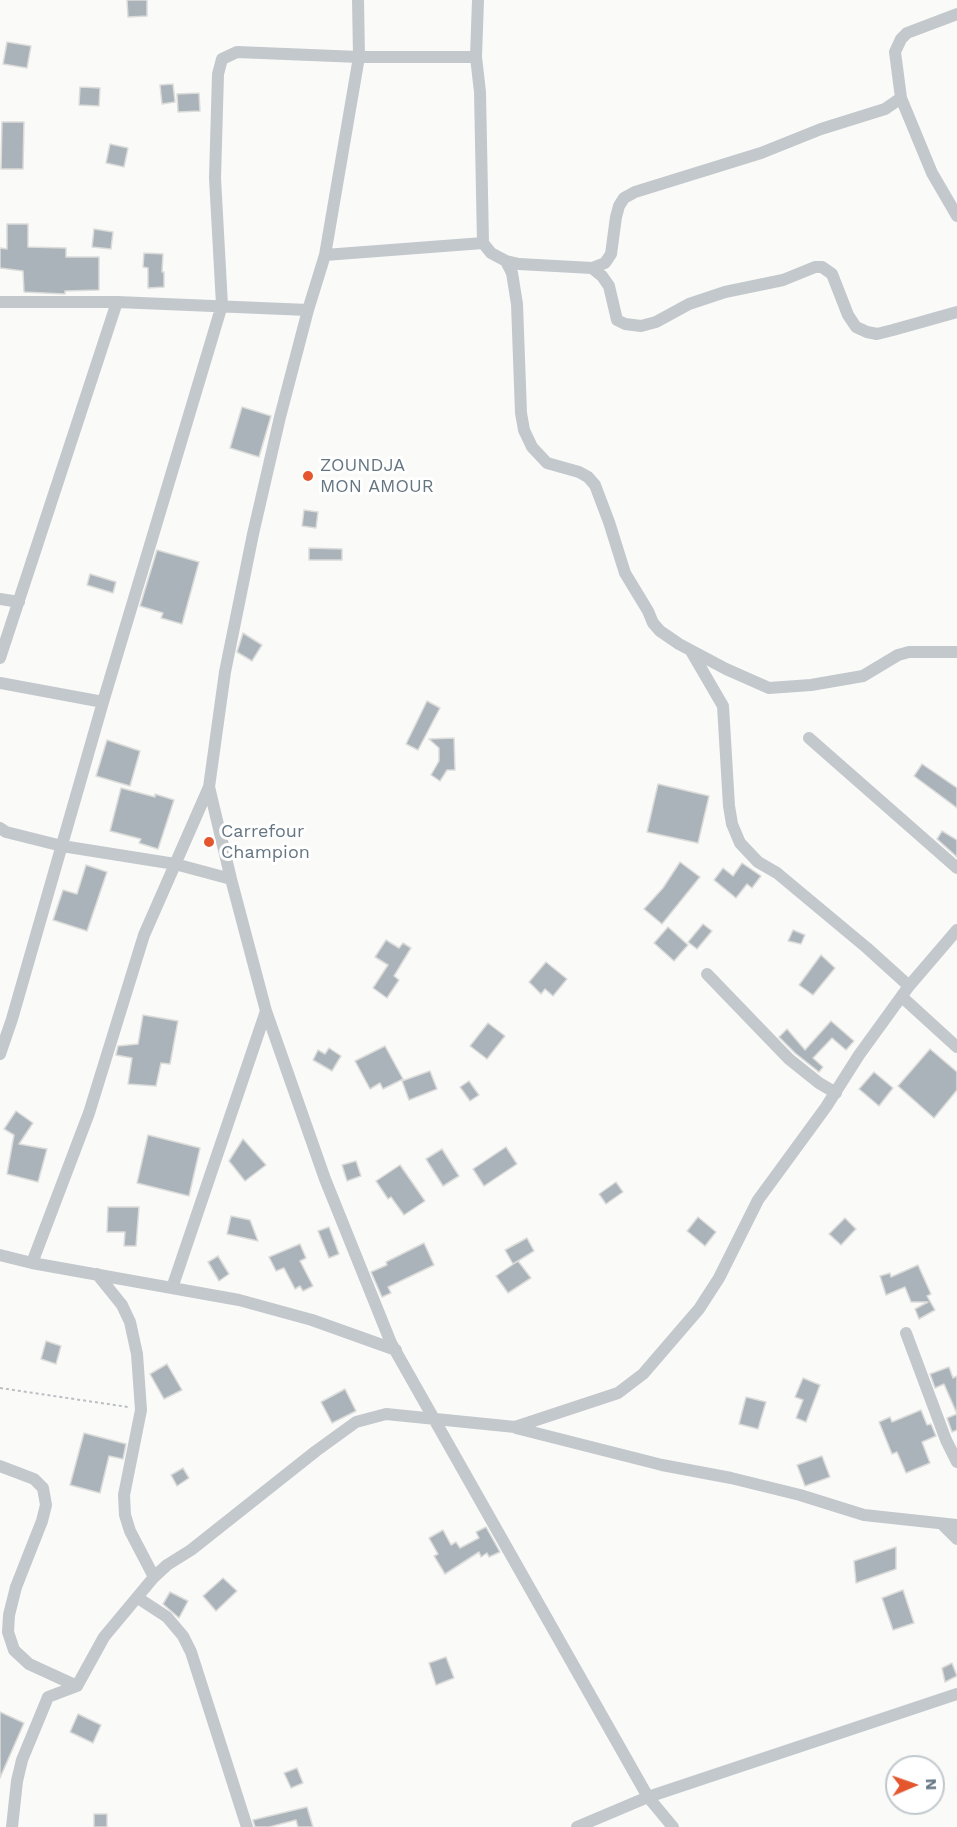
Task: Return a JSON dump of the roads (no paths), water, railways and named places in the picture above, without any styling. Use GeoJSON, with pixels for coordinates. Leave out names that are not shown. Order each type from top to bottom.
{"type":"FeatureCollection","features":[{"type":"Feature","properties":{"kind":"street"},"geometry":{"type":"LineString","coordinates":[[32,1263],[88,1113],[144,935],[209,787],[225,672],[253,534],[280,417],[308,310],[326,255],[359,57],[358,0]]}},
{"type":"Feature","properties":{"kind":"street"},"geometry":{"type":"LineString","coordinates":[[478,0],[476,57],[480,92],[483,243],[491,253],[506,261],[519,264],[592,268],[605,263],[611,254],[616,217],[624,198],[635,192],[761,153],[821,129],[885,110],[901,98]]}},
{"type":"Feature","properties":{"kind":"street"},"geometry":{"type":"LineString","coordinates":[[957,14],[914,30],[901,39],[895,52],[901,98],[932,172],[957,216]]}},
{"type":"Feature","properties":{"kind":"street"},"geometry":{"type":"LineString","coordinates":[[0,1054],[222,305],[215,178],[218,74],[222,59],[237,52],[359,57],[476,57]]}},
{"type":"Feature","properties":{"kind":"street"},"geometry":{"type":"LineString","coordinates":[[326,255],[483,243]]}},
{"type":"Feature","properties":{"kind":"street"},"geometry":{"type":"LineString","coordinates":[[506,261],[512,273],[517,304],[521,413],[524,430],[532,447],[548,463],[579,472],[595,485],[625,573],[653,623],[660,631],[690,650],[757,685],[780,689],[863,676],[898,655],[909,652],[957,652]]}},
{"type":"Feature","properties":{"kind":"street"},"geometry":{"type":"LineString","coordinates":[[592,268],[609,286],[617,320],[625,324],[641,326],[656,322],[689,304],[725,292],[783,280],[814,267],[822,267],[832,274],[848,315],[856,327],[867,332],[877,334],[957,312]]}},
{"type":"Feature","properties":{"kind":"street"},"geometry":{"type":"LineString","coordinates":[[0,302],[117,302],[308,310]]}},
{"type":"Feature","properties":{"kind":"street"},"geometry":{"type":"LineString","coordinates":[[0,658],[117,302]]}},
{"type":"Feature","properties":{"kind":"street"},"geometry":{"type":"LineString","coordinates":[[0,599],[19,602]]}},
{"type":"Feature","properties":{"kind":"street"},"geometry":{"type":"LineString","coordinates":[[690,650],[723,706],[729,806],[732,824],[740,843],[758,862],[777,873],[867,948],[957,1047]]}},
{"type":"Feature","properties":{"kind":"street"},"geometry":{"type":"LineString","coordinates":[[0,683],[103,702]]}},
{"type":"Feature","properties":{"kind":"street"},"geometry":{"type":"LineString","coordinates":[[809,738],[957,868]]}},
{"type":"Feature","properties":{"kind":"street"},"geometry":{"type":"LineString","coordinates":[[209,787],[266,1011],[325,1179],[396,1350],[648,1797],[673,1827]]}},
{"type":"Feature","properties":{"kind":"street"},"geometry":{"type":"LineString","coordinates":[[0,828],[6,832],[62,846],[175,864],[231,879]]}},
{"type":"Feature","properties":{"kind":"street"},"geometry":{"type":"LineString","coordinates":[[514,1428],[618,1393],[643,1374],[699,1310],[719,1278],[758,1200],[836,1093],[859,1055],[905,992],[957,930]]}},
{"type":"Feature","properties":{"kind":"street"},"geometry":{"type":"LineString","coordinates":[[707,974],[789,1059],[819,1083],[836,1093]]}},
{"type":"Feature","properties":{"kind":"street"},"geometry":{"type":"LineString","coordinates":[[172,1288],[266,1011]]}},
{"type":"Feature","properties":{"kind":"street"},"geometry":{"type":"LineString","coordinates":[[0,1255],[32,1263],[239,1300],[312,1320],[396,1350]]}},
{"type":"Feature","properties":{"kind":"street"},"geometry":{"type":"LineString","coordinates":[[96,1274],[122,1305],[130,1322],[137,1354],[141,1410],[124,1495],[125,1515],[130,1531],[154,1577]]}},
{"type":"Feature","properties":{"kind":"street"},"geometry":{"type":"LineString","coordinates":[[906,1333],[946,1440],[957,1462]]}},
{"type":"Feature","properties":{"kind":"street"},"geometry":{"type":"LineString","coordinates":[[12,1827],[17,1781],[22,1760],[48,1697],[77,1686],[104,1637],[166,1565],[191,1550],[308,1457],[357,1422],[386,1414],[514,1428],[662,1465],[800,1495],[864,1515],[957,1525]]}},
{"type":"Feature","properties":{"kind":"street"},"geometry":{"type":"LineString","coordinates":[[0,1466],[34,1479],[44,1488],[46,1505],[16,1587],[9,1615],[8,1632],[14,1650],[29,1664],[77,1686]]}},
{"type":"Feature","properties":{"kind":"street"},"geometry":{"type":"LineString","coordinates":[[942,1524],[957,1539]]}},
{"type":"Feature","properties":{"kind":"street"},"geometry":{"type":"LineString","coordinates":[[138,1598],[167,1617],[183,1636],[191,1652],[247,1827]]}},
{"type":"Feature","properties":{"kind":"street"},"geometry":{"type":"LineString","coordinates":[[577,1827],[648,1797],[957,1694]]}},
{"type":"Feature","properties":{"kind":"place","name":"ZOUNDJA MON AMOUR"},"geometry":{"type":"Point","coordinates":[308,476]}},
{"type":"Feature","properties":{"kind":"place","name":"Carrefour Champion"},"geometry":{"type":"Point","coordinates":[209,842]}}]}
